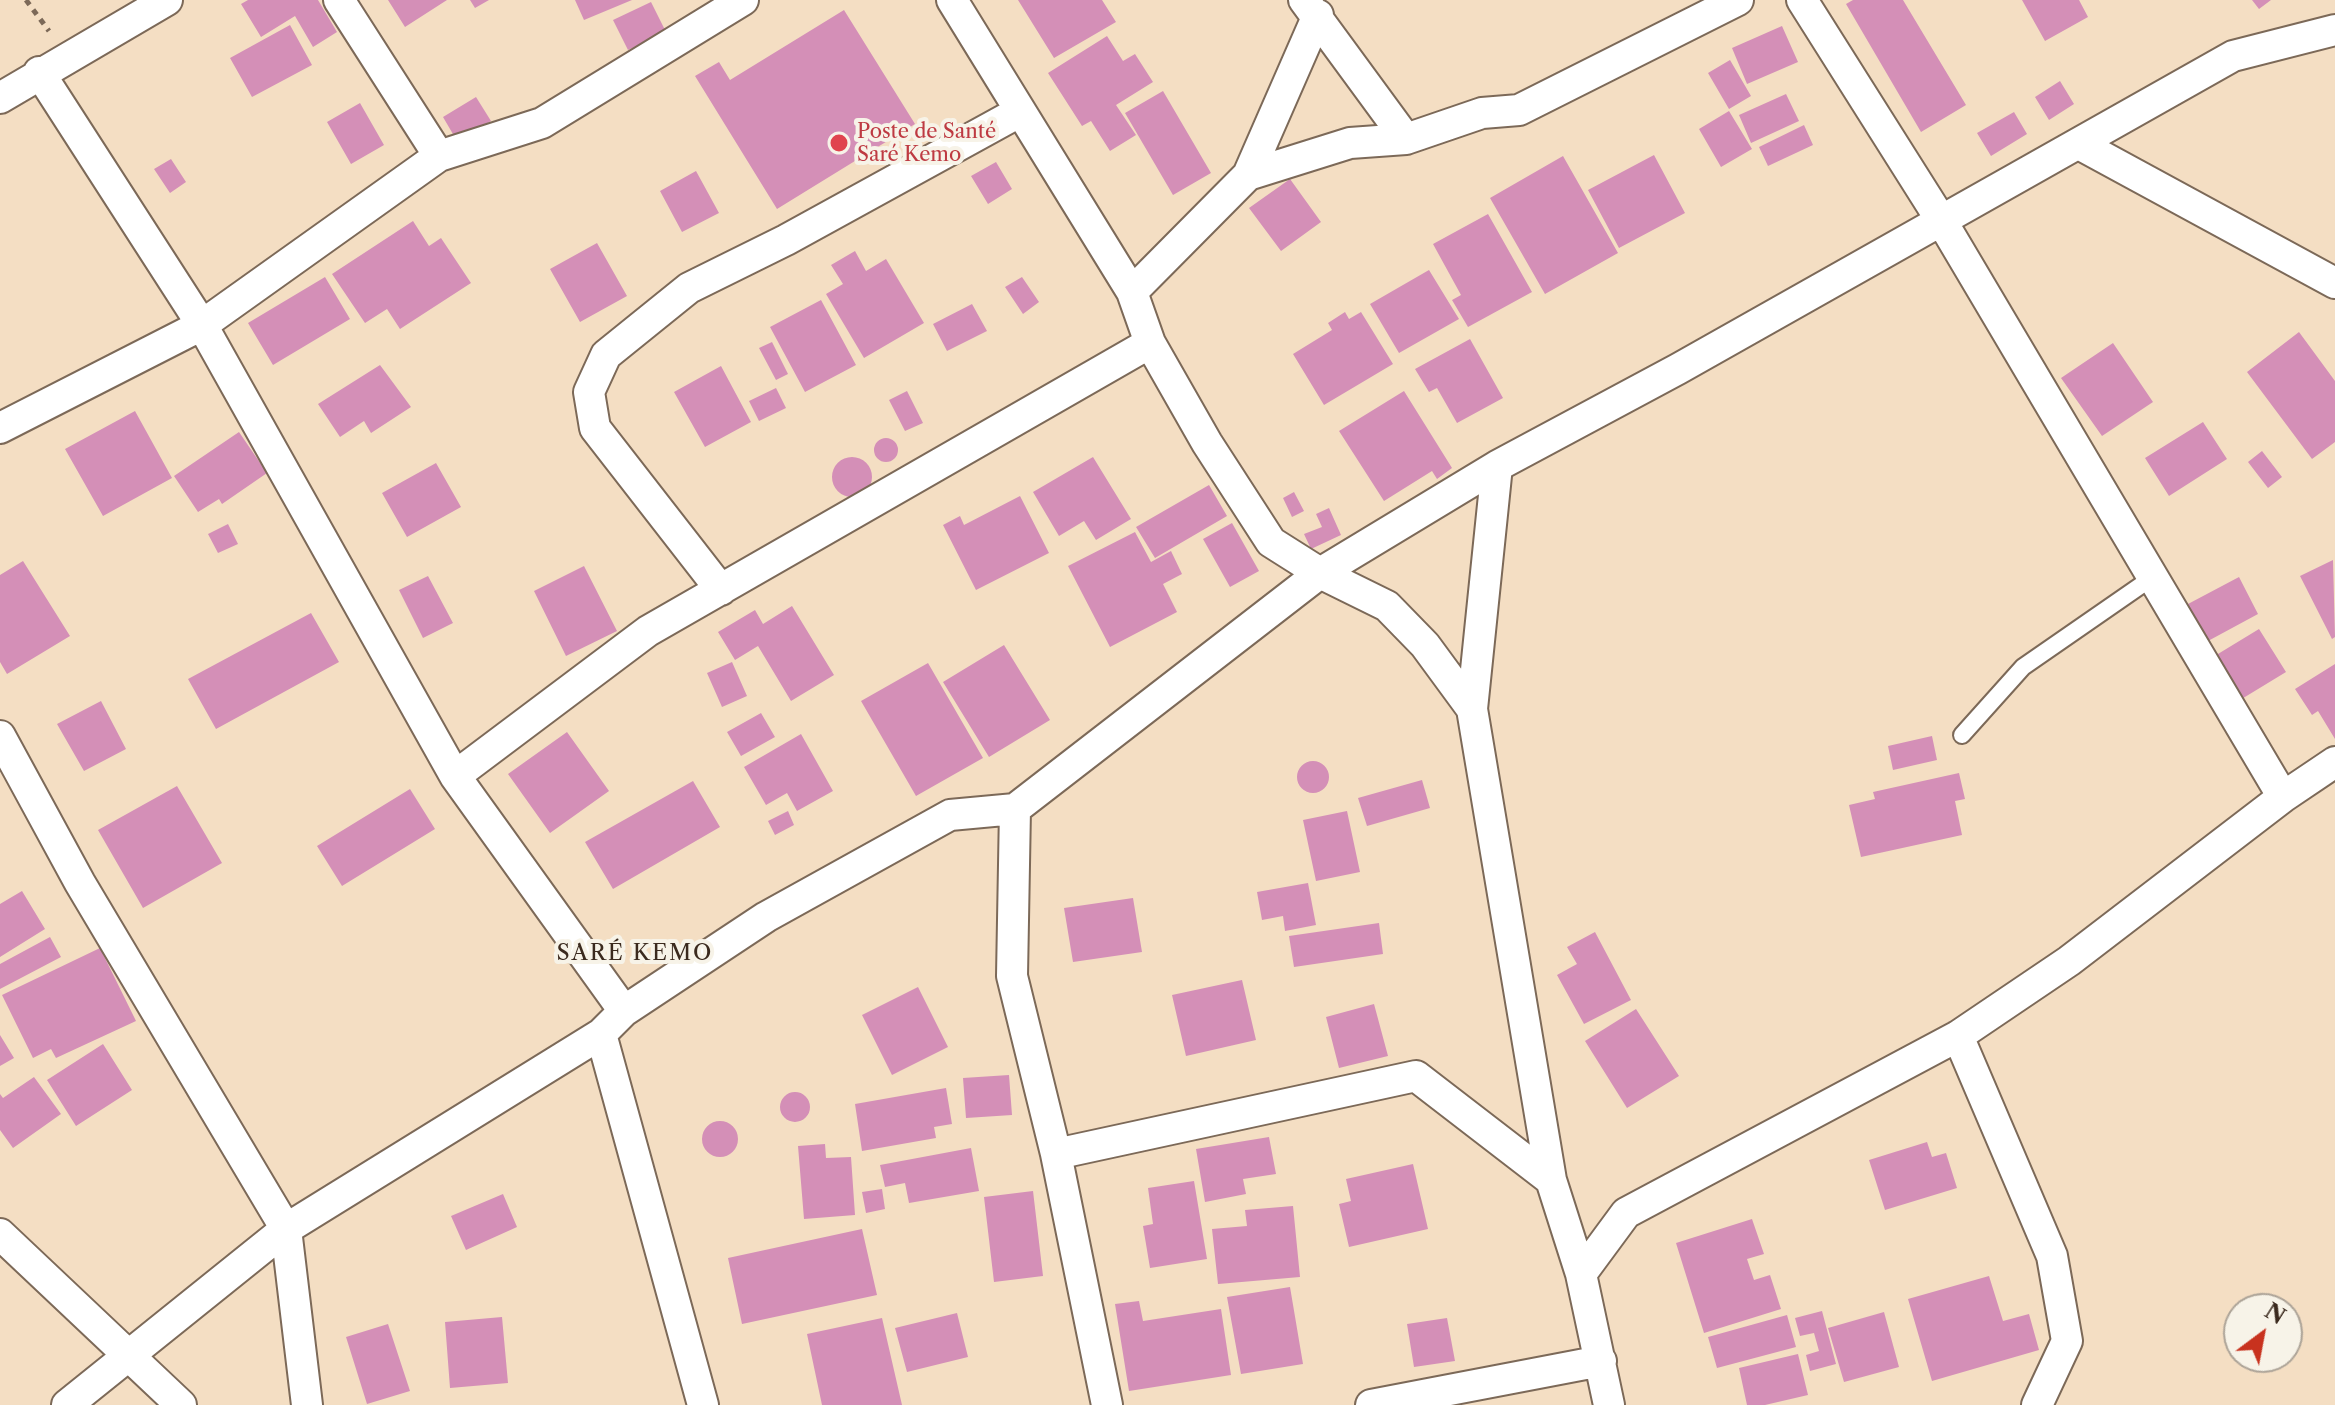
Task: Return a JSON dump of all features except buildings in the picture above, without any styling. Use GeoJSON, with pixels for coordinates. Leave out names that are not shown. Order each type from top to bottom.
{"type":"FeatureCollection","features":[{"type":"Feature","properties":{"kind":"street"},"geometry":{"type":"LineString","coordinates":[[0,98],[39,72],[167,0]]}},
{"type":"Feature","properties":{"kind":"street"},"geometry":{"type":"LineString","coordinates":[[339,0],[439,156]]}},
{"type":"Feature","properties":{"kind":"street"},"geometry":{"type":"LineString","coordinates":[[0,428],[202,325],[439,156],[542,123],[743,0]]}},
{"type":"Feature","properties":{"kind":"street"},"geometry":{"type":"LineString","coordinates":[[952,0],[1132,292],[1150,343],[1207,443],[1271,542],[1320,573],[1387,606],[1425,645],[1472,709]]}},
{"type":"Feature","properties":{"kind":"street"},"geometry":{"type":"LineString","coordinates":[[1248,175],[1350,143],[1406,139],[1482,113],[1519,110],[1738,0]]}},
{"type":"Feature","properties":{"kind":"street"},"geometry":{"type":"LineString","coordinates":[[1802,0],[1941,220],[2283,797]]}},
{"type":"Feature","properties":{"kind":"street"},"geometry":{"type":"LineString","coordinates":[[1132,292],[1248,175],[1311,8]]}},
{"type":"Feature","properties":{"kind":"street"},"geometry":{"type":"LineString","coordinates":[[1311,8],[1358,77],[1406,139]]}},
{"type":"Feature","properties":{"kind":"street"},"geometry":{"type":"LineString","coordinates":[[67,1405],[131,1357],[286,1229],[601,1034],[624,1011],[766,917],[950,815],[1015,809],[1320,573],[1497,466],[1678,369],[2233,56],[2335,30]]}},
{"type":"Feature","properties":{"kind":"street"},"geometry":{"type":"LineString","coordinates":[[39,72],[202,325],[455,776],[624,1011]]}},
{"type":"Feature","properties":{"kind":"street"},"geometry":{"type":"LineString","coordinates":[[721,590],[595,428],[589,392],[606,355],[689,288],[786,240],[1019,112]]}},
{"type":"Feature","properties":{"kind":"street"},"geometry":{"type":"LineString","coordinates":[[2079,144],[2335,283]]}},
{"type":"Feature","properties":{"kind":"street"},"geometry":{"type":"LineString","coordinates":[[455,776],[648,631],[1150,343]]}},
{"type":"Feature","properties":{"kind":"street"},"geometry":{"type":"LineString","coordinates":[[1497,466],[1472,709],[1551,1180],[1581,1274],[1609,1405]]}},
{"type":"Feature","properties":{"kind":"street"},"geometry":{"type":"LineString","coordinates":[[0,736],[80,883],[286,1229],[307,1405]]}},
{"type":"Feature","properties":{"kind":"street"},"geometry":{"type":"LineString","coordinates":[[1581,1274],[1626,1213],[1958,1036],[2069,961],[2283,797],[2335,762]]}},
{"type":"Feature","properties":{"kind":"street"},"geometry":{"type":"LineString","coordinates":[[1015,809],[1012,976],[1056,1154],[1107,1405]]}},
{"type":"Feature","properties":{"kind":"street"},"geometry":{"type":"LineString","coordinates":[[601,1034],[703,1405]]}},
{"type":"Feature","properties":{"kind":"street"},"geometry":{"type":"LineString","coordinates":[[1958,1036],[2052,1256],[2067,1341],[2037,1405]]}},
{"type":"Feature","properties":{"kind":"street"},"geometry":{"type":"LineString","coordinates":[[1056,1154],[1416,1076],[1551,1180]]}},
{"type":"Feature","properties":{"kind":"street"},"geometry":{"type":"LineString","coordinates":[[0,1234],[181,1405]]}},
{"type":"Feature","properties":{"kind":"street"},"geometry":{"type":"LineString","coordinates":[[1371,1405],[1601,1361]]}},
{"type":"Feature","properties":{"kind":"lane"},"geometry":{"type":"LineString","coordinates":[[1962,735],[2023,667],[2153,577]]}},
{"type":"Feature","properties":{"kind":"place","name":"Poste de Santé Saré Kemo"},"geometry":{"type":"Point","coordinates":[839,143]}},
{"type":"Feature","properties":{"kind":"district","name":"SARÉ KEMO"},"geometry":{"type":"Point","coordinates":[635,954]}}]}
